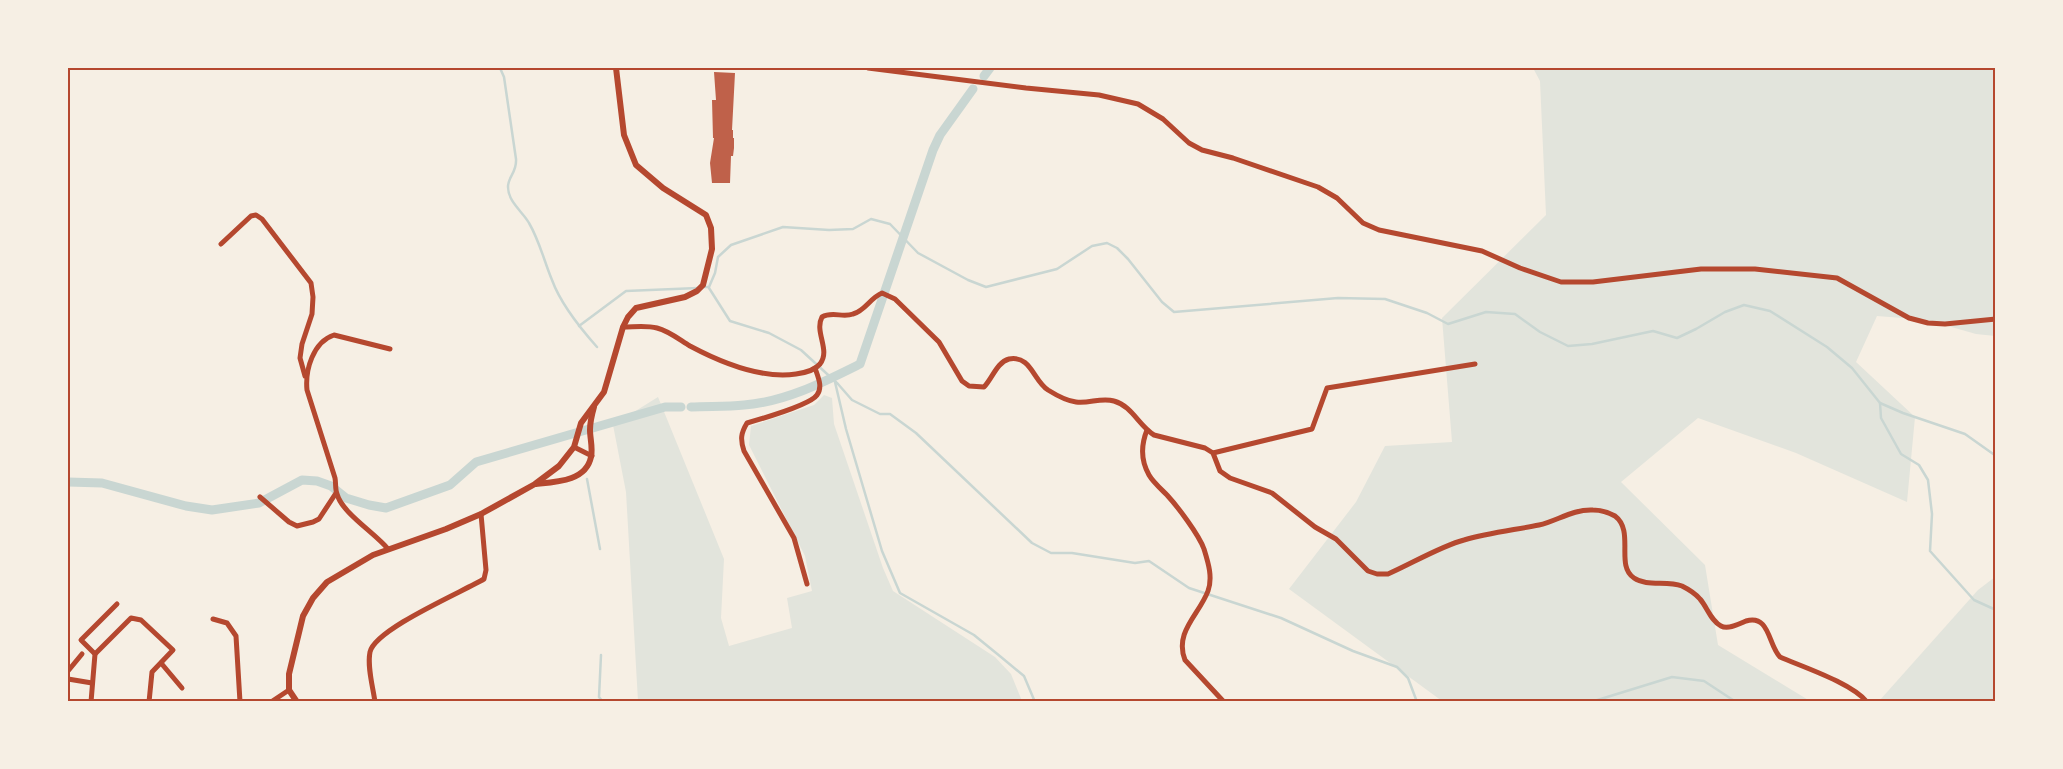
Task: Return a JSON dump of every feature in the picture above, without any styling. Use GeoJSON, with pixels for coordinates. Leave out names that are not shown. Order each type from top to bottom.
{"type":"FeatureCollection","features":[{"type":"Feature","properties":{"kind":"street"},"geometry":{"type":"LineString","coordinates":[[297,702],[289,690],[289,674],[304,616],[313,598],[327,582],[373,555],[446,529],[481,514],[536,484],[559,466],[574,447],[581,423],[604,392],[623,328],[636,308],[685,297],[697,292],[703,285],[712,249],[711,228],[706,215],[663,188],[636,165],[624,135],[616,68]]}},
{"type":"Feature","properties":{"kind":"street"},"geometry":{"type":"LineString","coordinates":[[868,68],[1026,88],[1099,95],[1138,104],[1163,119],[1189,143],[1318,187],[1337,198],[1363,223],[1379,230],[1482,251],[1520,268],[1561,282],[1593,282],[1702,269],[1756,269],[1837,278],[1909,318],[1928,323],[1946,324],[1996,319]]}},
{"type":"Feature","properties":{"kind":"street"},"geometry":{"type":"LineString","coordinates":[[221,244],[251,216],[256,215],[262,219],[311,283],[313,296],[312,314],[302,344],[300,358],[306,390],[335,478],[336,493],[348,512],[377,536],[388,549]]}},
{"type":"Feature","properties":{"kind":"street"},"geometry":{"type":"LineString","coordinates":[[623,328],[649,326],[660,328],[693,347],[764,375],[805,373],[822,363],[824,349],[819,329],[822,317],[828,314],[851,315],[859,312],[876,296],[882,293],[895,299],[940,342],[957,373],[969,386],[984,387],[1002,362],[1010,359],[1020,359],[1028,364],[1046,389],[1064,398],[1076,402],[1103,399],[1115,401],[1126,407],[1154,435],[1205,448],[1213,453],[1220,471],[1230,478],[1272,492],[1315,526],[1336,539],[1368,571],[1377,574],[1388,574],[1463,540],[1541,524],[1568,514],[1592,510],[1606,511],[1616,517],[1624,526],[1627,570],[1632,578],[1642,582],[1674,584],[1692,592],[1701,599],[1720,626],[1726,628],[1751,620],[1762,622],[1768,630],[1775,652],[1780,657],[1847,686],[1862,695],[1867,702]]}},
{"type":"Feature","properties":{"kind":"street"},"geometry":{"type":"LineString","coordinates":[[305,377],[316,350],[323,342],[334,335],[390,349]]}},
{"type":"Feature","properties":{"kind":"street"},"geometry":{"type":"LineString","coordinates":[[1213,453],[1312,429],[1327,388],[1475,364]]}},
{"type":"Feature","properties":{"kind":"street"},"geometry":{"type":"LineString","coordinates":[[807,584],[794,538],[740,441],[742,431],[748,422],[792,408],[816,396],[820,388],[816,368]]}},
{"type":"Feature","properties":{"kind":"street"},"geometry":{"type":"LineString","coordinates":[[536,484],[579,476],[589,464],[592,456],[590,423],[595,403]]}},
{"type":"Feature","properties":{"kind":"street"},"geometry":{"type":"LineString","coordinates":[[1147,430],[1142,442],[1143,456],[1149,475],[1175,505],[1203,546],[1210,571],[1209,589],[1186,630],[1181,644],[1182,652],[1185,660],[1224,702]]}},
{"type":"Feature","properties":{"kind":"street"},"geometry":{"type":"LineString","coordinates":[[574,447],[592,456]]}},
{"type":"Feature","properties":{"kind":"street"},"geometry":{"type":"LineString","coordinates":[[260,496],[288,522],[297,526],[319,519],[336,493]]}},
{"type":"Feature","properties":{"kind":"street"},"geometry":{"type":"LineString","coordinates":[[375,702],[370,662],[370,652],[373,643],[388,631],[484,578],[486,570],[481,514]]}},
{"type":"Feature","properties":{"kind":"street"},"geometry":{"type":"LineString","coordinates":[[95,654],[81,640],[117,604]]}},
{"type":"Feature","properties":{"kind":"street"},"geometry":{"type":"LineString","coordinates":[[91,702],[95,654],[131,618],[141,620],[173,650],[152,672],[149,702]]}},
{"type":"Feature","properties":{"kind":"street"},"geometry":{"type":"LineString","coordinates":[[213,618],[226,623],[236,636],[240,702]]}},
{"type":"Feature","properties":{"kind":"street"},"geometry":{"type":"LineString","coordinates":[[68,671],[82,654]]}},
{"type":"Feature","properties":{"kind":"street"},"geometry":{"type":"LineString","coordinates":[[161,663],[182,688]]}},
{"type":"Feature","properties":{"kind":"street"},"geometry":{"type":"LineString","coordinates":[[68,679],[92,683]]}},
{"type":"Feature","properties":{"kind":"street"},"geometry":{"type":"LineString","coordinates":[[271,702],[289,690]]}},
{"type":"Feature","properties":{"kind":"shaded area"},"geometry":{"type":"Polygon","coordinates":[[[1533,68],[1995,68],[1995,336],[1976,334],[1927,320],[1877,316],[1856,362],[1915,417],[1907,502],[1796,453],[1698,418],[1621,482],[1705,565],[1718,645],[1810,701],[1442,701],[1289,589],[1356,502],[1385,446],[1452,442],[1442,318],[1546,215],[1540,81],[1533,68]]]}},
{"type":"Feature","properties":{"kind":"shaded area"},"geometry":{"type":"Polygon","coordinates":[[[824,395],[832,398],[834,424],[883,568],[893,591],[995,657],[1011,674],[1022,701],[638,701],[626,492],[613,425],[658,397],[724,559],[721,618],[729,646],[792,628],[787,598],[812,591],[805,556],[749,445],[751,426],[814,405],[824,395]]]}},
{"type":"Feature","properties":{"kind":"shaded area"},"geometry":{"type":"Polygon","coordinates":[[[1995,577],[1995,701],[1880,700],[1978,590],[1995,577]]]}},
{"type":"Feature","properties":{"kind":"building"},"geometry":{"type":"Polygon","coordinates":[[[714,72],[735,73],[732,130],[734,148],[733,156],[731,156],[730,183],[712,183],[710,163],[714,138],[712,100],[716,100],[714,72]]]}},
{"type":"Feature","properties":{"kind":"waterway"},"geometry":{"type":"LineString","coordinates":[[500,68],[504,77],[516,159],[515,168],[508,183],[510,197],[533,230],[560,297],[578,324],[597,347]]}},
{"type":"Feature","properties":{"kind":"waterway"},"geometry":{"type":"LineString","coordinates":[[984,76],[990,68]]}},
{"type":"Feature","properties":{"kind":"waterway"},"geometry":{"type":"LineString","coordinates":[[691,407],[738,406],[774,400],[818,384],[860,364],[933,150],[940,135],[973,89]]}},
{"type":"Feature","properties":{"kind":"waterway"},"geometry":{"type":"LineString","coordinates":[[703,287],[709,287],[715,273],[718,257],[731,245],[783,227],[829,230],[853,229],[871,219],[890,224],[918,253],[968,280],[986,287],[1057,269],[1092,246],[1107,243],[1117,248],[1128,259],[1162,302],[1174,312],[1338,298],[1385,299],[1427,313],[1448,324],[1486,312],[1515,314],[1540,332],[1568,346],[1592,344],[1653,331],[1677,338],[1725,312],[1744,305],[1770,311],[1827,347],[1852,368],[1880,403],[1881,418],[1901,454],[1919,465],[1928,480],[1932,514],[1930,551],[1974,600],[1996,610]]}},
{"type":"Feature","properties":{"kind":"waterway"},"geometry":{"type":"LineString","coordinates":[[579,326],[626,291],[698,288]]}},
{"type":"Feature","properties":{"kind":"waterway"},"geometry":{"type":"LineString","coordinates":[[709,288],[730,321],[769,333],[801,350],[838,384],[852,400],[880,414],[890,414],[916,433],[1032,543],[1051,553],[1072,553],[1135,563],[1149,561],[1189,588],[1281,618],[1353,651],[1397,667],[1408,678],[1417,702]]}},
{"type":"Feature","properties":{"kind":"waterway"},"geometry":{"type":"LineString","coordinates":[[835,382],[846,429],[882,551],[900,593],[974,635],[1024,676],[1035,702]]}},
{"type":"Feature","properties":{"kind":"waterway"},"geometry":{"type":"LineString","coordinates":[[1880,403],[1903,413],[1965,434],[1996,456]]}},
{"type":"Feature","properties":{"kind":"waterway"},"geometry":{"type":"LineString","coordinates":[[68,482],[102,483],[186,506],[212,510],[259,503],[302,480],[317,481],[331,486],[346,498],[386,508],[450,485],[476,462],[665,407],[681,407]]}},
{"type":"Feature","properties":{"kind":"waterway"},"geometry":{"type":"LineString","coordinates":[[587,479],[600,549]]}},
{"type":"Feature","properties":{"kind":"waterway"},"geometry":{"type":"LineString","coordinates":[[601,655],[599,697],[603,702]]}},
{"type":"Feature","properties":{"kind":"waterway"},"geometry":{"type":"LineString","coordinates":[[1591,702],[1672,677],[1704,681],[1736,702]]}}]}
